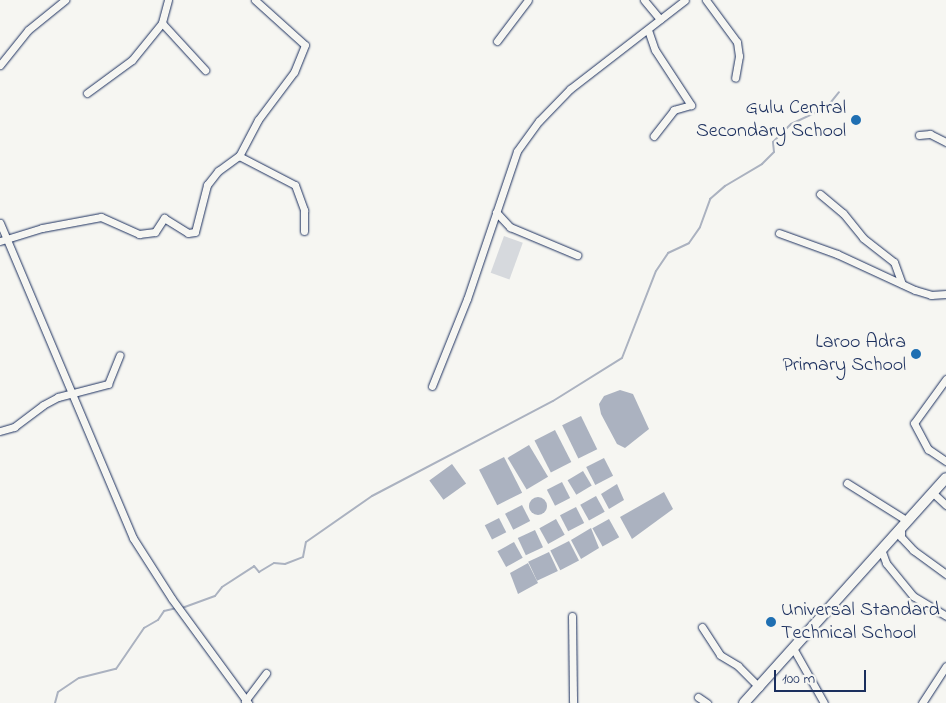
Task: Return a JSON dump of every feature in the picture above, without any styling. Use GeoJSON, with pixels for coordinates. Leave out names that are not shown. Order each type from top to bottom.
{"type":"FeatureCollection","features":[{"type":"Feature","properties":{"kind":"street"},"geometry":{"type":"LineString","coordinates":[[0,66],[28,30],[65,0]]}},
{"type":"Feature","properties":{"kind":"street"},"geometry":{"type":"LineString","coordinates":[[87,93],[132,60],[162,23],[168,0]]}},
{"type":"Feature","properties":{"kind":"street"},"geometry":{"type":"LineString","coordinates":[[3,239],[102,217],[139,234],[155,232],[164,218],[184,231],[195,232],[207,185],[218,171],[239,156],[258,120],[294,72],[305,45],[256,0]]}},
{"type":"Feature","properties":{"kind":"street"},"geometry":{"type":"LineString","coordinates":[[497,41],[528,0]]}},
{"type":"Feature","properties":{"kind":"street"},"geometry":{"type":"LineString","coordinates":[[644,0],[660,19]]}},
{"type":"Feature","properties":{"kind":"street"},"geometry":{"type":"LineString","coordinates":[[432,386],[467,299],[516,151],[539,121],[570,89],[685,0]]}},
{"type":"Feature","properties":{"kind":"street"},"geometry":{"type":"LineString","coordinates":[[706,0],[737,42],[740,56],[735,78]]}},
{"type":"Feature","properties":{"kind":"street"},"geometry":{"type":"LineString","coordinates":[[162,23],[206,70]]}},
{"type":"Feature","properties":{"kind":"street"},"geometry":{"type":"LineString","coordinates":[[648,30],[655,50],[691,106],[674,110],[654,136]]}},
{"type":"Feature","properties":{"kind":"street"},"geometry":{"type":"LineString","coordinates":[[919,135],[930,134],[946,142]]}},
{"type":"Feature","properties":{"kind":"street"},"geometry":{"type":"LineString","coordinates":[[239,156],[295,186],[304,210],[304,231]]}},
{"type":"Feature","properties":{"kind":"street"},"geometry":{"type":"LineString","coordinates":[[820,194],[843,214],[863,238],[894,262],[902,284]]}},
{"type":"Feature","properties":{"kind":"street"},"geometry":{"type":"LineString","coordinates":[[496,212],[510,227],[578,255]]}},
{"type":"Feature","properties":{"kind":"street"},"geometry":{"type":"LineString","coordinates":[[0,223],[3,239],[71,393],[110,490],[143,556],[246,702],[266,673]]}},
{"type":"Feature","properties":{"kind":"street"},"geometry":{"type":"LineString","coordinates":[[779,233],[837,254],[902,284],[931,295],[946,294]]}},
{"type":"Feature","properties":{"kind":"street"},"geometry":{"type":"LineString","coordinates":[[0,431],[14,428],[43,405],[71,393],[108,384],[120,355]]}},
{"type":"Feature","properties":{"kind":"street"},"geometry":{"type":"LineString","coordinates":[[946,379],[914,424],[928,449],[946,461]]}},
{"type":"Feature","properties":{"kind":"street"},"geometry":{"type":"LineString","coordinates":[[744,703],[903,523],[946,478]]}},
{"type":"Feature","properties":{"kind":"street"},"geometry":{"type":"LineString","coordinates":[[847,483],[903,523]]}},
{"type":"Feature","properties":{"kind":"street"},"geometry":{"type":"LineString","coordinates":[[933,493],[946,505]]}},
{"type":"Feature","properties":{"kind":"street"},"geometry":{"type":"LineString","coordinates":[[903,523],[901,537],[912,550],[946,574]]}},
{"type":"Feature","properties":{"kind":"street"},"geometry":{"type":"LineString","coordinates":[[881,549],[886,563],[911,593],[946,616]]}},
{"type":"Feature","properties":{"kind":"street"},"geometry":{"type":"LineString","coordinates":[[572,616],[573,703]]}},
{"type":"Feature","properties":{"kind":"street"},"geometry":{"type":"LineString","coordinates":[[702,627],[720,655],[738,666],[759,687]]}},
{"type":"Feature","properties":{"kind":"street"},"geometry":{"type":"LineString","coordinates":[[792,648],[824,703]]}},
{"type":"Feature","properties":{"kind":"street"},"geometry":{"type":"LineString","coordinates":[[922,703],[946,666]]}},
{"type":"Feature","properties":{"kind":"street"},"geometry":{"type":"LineString","coordinates":[[698,697],[707,703]]}},
{"type":"Feature","properties":{"kind":"shaded area"},"geometry":{"type":"Polygon","coordinates":[[[504,236],[523,243],[509,279],[491,273],[504,236]]]}},
{"type":"Feature","properties":{"kind":"shaded area"},"geometry":{"type":"Polygon","coordinates":[[[620,390],[633,394],[649,429],[625,448],[617,444],[601,414],[599,404],[604,396],[620,390]]]}},
{"type":"Feature","properties":{"kind":"shaded area"},"geometry":{"type":"Polygon","coordinates":[[[581,416],[597,449],[578,458],[562,425],[581,416]]]}},
{"type":"Feature","properties":{"kind":"shaded area"},"geometry":{"type":"Polygon","coordinates":[[[555,430],[571,462],[551,473],[535,440],[555,430]]]}},
{"type":"Feature","properties":{"kind":"shaded area"},"geometry":{"type":"Polygon","coordinates":[[[529,445],[548,477],[527,490],[508,458],[529,445]]]}},
{"type":"Feature","properties":{"kind":"shaded area"},"geometry":{"type":"Polygon","coordinates":[[[504,457],[522,493],[497,505],[479,470],[504,457]]]}},
{"type":"Feature","properties":{"kind":"shaded area"},"geometry":{"type":"Polygon","coordinates":[[[604,458],[613,476],[595,485],[586,467],[604,458]]]}},
{"type":"Feature","properties":{"kind":"shaded area"},"geometry":{"type":"Polygon","coordinates":[[[452,464],[466,483],[443,500],[429,480],[452,464]]]}},
{"type":"Feature","properties":{"kind":"shaded area"},"geometry":{"type":"Polygon","coordinates":[[[583,471],[592,486],[576,495],[568,480],[583,471]]]}},
{"type":"Feature","properties":{"kind":"shaded area"},"geometry":{"type":"Polygon","coordinates":[[[562,482],[570,498],[555,506],[547,490],[562,482]]]}},
{"type":"Feature","properties":{"kind":"shaded area"},"geometry":{"type":"Polygon","coordinates":[[[617,484],[624,500],[609,509],[601,494],[617,484]]]}},
{"type":"Feature","properties":{"kind":"shaded area"},"geometry":{"type":"Polygon","coordinates":[[[664,492],[673,509],[632,539],[620,517],[664,492]]]}},
{"type":"Feature","properties":{"kind":"shaded area"},"geometry":{"type":"Polygon","coordinates":[[[596,496],[605,512],[589,520],[580,505],[596,496]]]}},
{"type":"Feature","properties":{"kind":"shaded area"},"geometry":{"type":"Polygon","coordinates":[[[538,497],[544,500],[547,506],[544,512],[538,515],[532,512],[529,506],[532,500],[538,497]]]}},
{"type":"Feature","properties":{"kind":"shaded area"},"geometry":{"type":"Polygon","coordinates":[[[522,505],[530,521],[513,530],[505,514],[522,505]]]}},
{"type":"Feature","properties":{"kind":"shaded area"},"geometry":{"type":"Polygon","coordinates":[[[576,507],[584,523],[568,531],[560,515],[576,507]]]}},
{"type":"Feature","properties":{"kind":"shaded area"},"geometry":{"type":"Polygon","coordinates":[[[499,518],[506,532],[492,540],[485,525],[499,518]]]}},
{"type":"Feature","properties":{"kind":"shaded area"},"geometry":{"type":"Polygon","coordinates":[[[556,519],[565,535],[548,544],[539,528],[556,519]]]}},
{"type":"Feature","properties":{"kind":"shaded area"},"geometry":{"type":"Polygon","coordinates":[[[609,519],[619,537],[603,547],[592,528],[609,519]]]}},
{"type":"Feature","properties":{"kind":"shaded area"},"geometry":{"type":"Polygon","coordinates":[[[591,528],[599,548],[581,559],[571,540],[591,528]]]}},
{"type":"Feature","properties":{"kind":"shaded area"},"geometry":{"type":"Polygon","coordinates":[[[535,530],[543,547],[526,555],[518,538],[535,530]]]}},
{"type":"Feature","properties":{"kind":"shaded area"},"geometry":{"type":"Polygon","coordinates":[[[569,541],[579,561],[560,570],[550,551],[569,541]]]}},
{"type":"Feature","properties":{"kind":"shaded area"},"geometry":{"type":"Polygon","coordinates":[[[514,542],[523,558],[506,567],[497,551],[514,542]]]}},
{"type":"Feature","properties":{"kind":"shaded area"},"geometry":{"type":"Polygon","coordinates":[[[549,552],[558,571],[537,581],[528,562],[549,552]]]}},
{"type":"Feature","properties":{"kind":"shaded area"},"geometry":{"type":"Polygon","coordinates":[[[528,563],[538,583],[518,594],[510,573],[528,563]]]}},
{"type":"Feature","properties":{"kind":"waterway"},"geometry":{"type":"LineString","coordinates":[[182,608],[215,596],[222,587],[254,566],[259,572],[274,563],[285,564],[303,557],[306,542],[372,496],[553,401],[622,358],[656,271],[668,253],[689,243],[700,227],[710,199],[725,186],[762,164],[774,152],[773,142],[791,124],[827,107],[839,92]]}},
{"type":"Feature","properties":{"kind":"waterway"},"geometry":{"type":"LineString","coordinates":[[55,703],[58,692],[79,678],[116,669],[144,628],[158,620],[164,611],[177,608]]}},
{"type":"Feature","properties":{"kind":"place","name":"Gulu Central Secondary School"},"geometry":{"type":"Point","coordinates":[856,120]}},
{"type":"Feature","properties":{"kind":"place","name":"Laroo Adra Primary School"},"geometry":{"type":"Point","coordinates":[916,354]}},
{"type":"Feature","properties":{"kind":"place","name":"Universal Standard Technical School"},"geometry":{"type":"Point","coordinates":[771,622]}}]}
